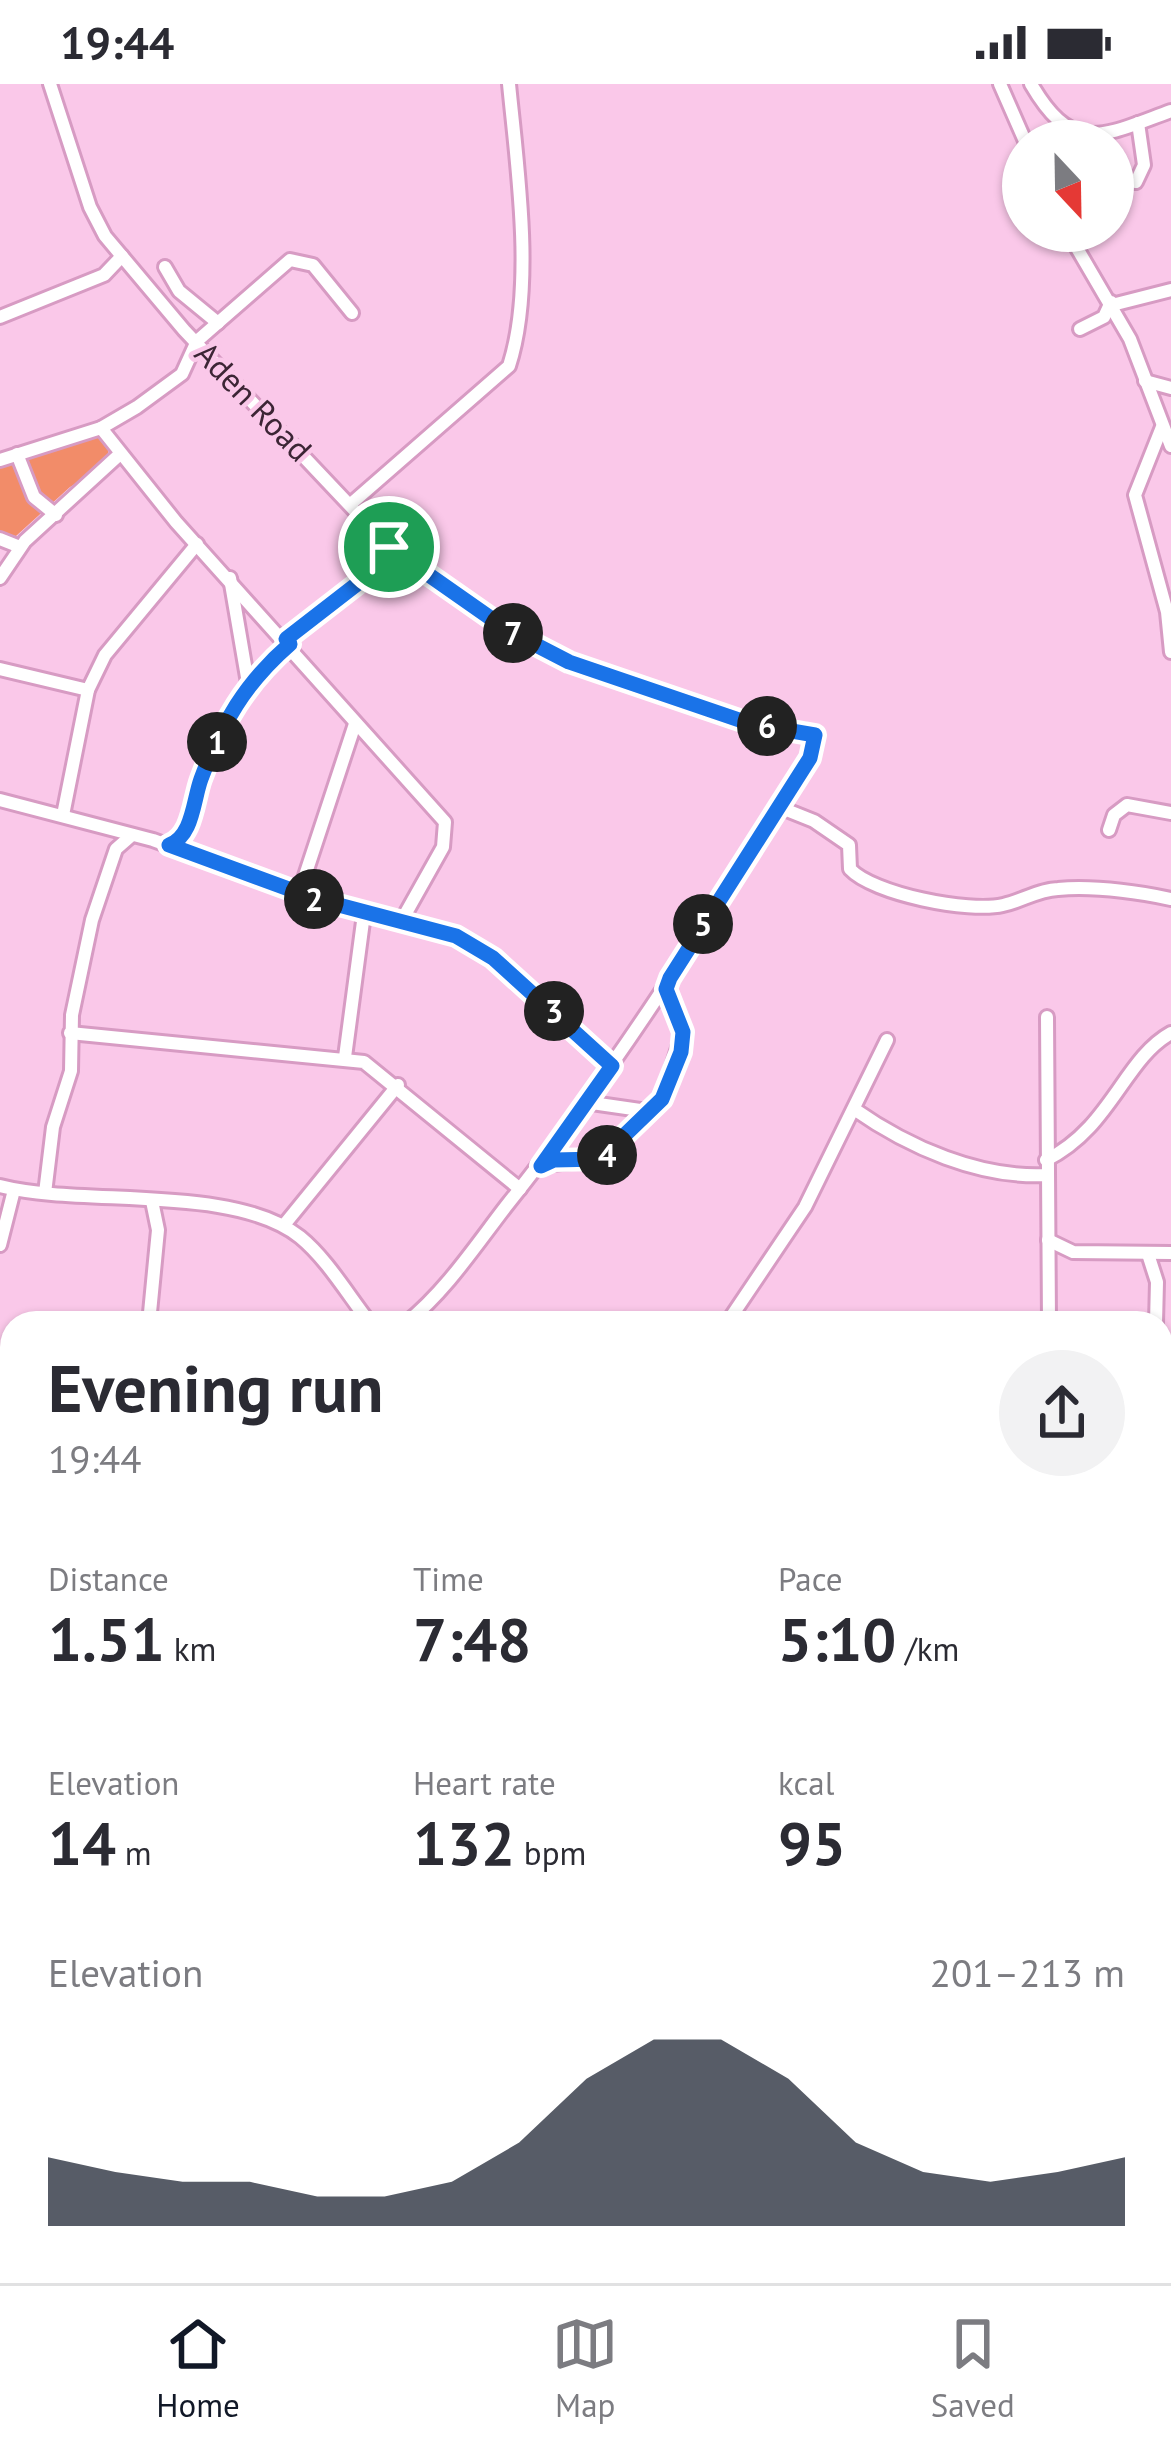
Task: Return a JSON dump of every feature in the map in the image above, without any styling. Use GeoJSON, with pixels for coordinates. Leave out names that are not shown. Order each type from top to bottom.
{"type":"FeatureCollection","features":[{"type":"Feature","properties":{"kind":"street","name":"Aden Road"},"geometry":{"type":"LineString","coordinates":[[50,84],[90,206],[122,256],[389,547],[509,631],[569,662],[751,724],[814,733],[810,758],[666,989],[541,1166],[420,1311]]}},
{"type":"Feature","properties":{"kind":"street"},"geometry":{"type":"LineString","coordinates":[[352,503],[509,366],[518,308],[519,216],[509,84]]}},
{"type":"Feature","properties":{"kind":"street"},"geometry":{"type":"LineString","coordinates":[[1000,84],[1016,120]]}},
{"type":"Feature","properties":{"kind":"street"},"geometry":{"type":"LineString","coordinates":[[1030,84],[1063,129],[1080,135],[1171,111]]}},
{"type":"Feature","properties":{"kind":"street"},"geometry":{"type":"LineString","coordinates":[[1136,182],[1144,165],[1138,122]]}},
{"type":"Feature","properties":{"kind":"street"},"geometry":{"type":"LineString","coordinates":[[1080,252],[1112,303],[1171,446]]}},
{"type":"Feature","properties":{"kind":"street"},"geometry":{"type":"LineString","coordinates":[[0,317],[104,275],[122,256]]}},
{"type":"Feature","properties":{"kind":"street"},"geometry":{"type":"LineString","coordinates":[[10,456],[101,428],[182,374],[197,341],[278,265],[297,258],[326,278],[352,313]]}},
{"type":"Feature","properties":{"kind":"street"},"geometry":{"type":"LineString","coordinates":[[165,267],[179,291],[218,323]]}},
{"type":"Feature","properties":{"kind":"street"},"geometry":{"type":"LineString","coordinates":[[1080,329],[1104,317],[1112,303],[1171,290]]}},
{"type":"Feature","properties":{"kind":"street"},"geometry":{"type":"LineString","coordinates":[[1145,381],[1171,388]]}},
{"type":"Feature","properties":{"kind":"street"},"geometry":{"type":"LineString","coordinates":[[1162,427],[1135,495],[1165,585],[1171,652]]}},
{"type":"Feature","properties":{"kind":"street"},"geometry":{"type":"LineString","coordinates":[[101,428],[447,829],[443,847],[402,920]]}},
{"type":"Feature","properties":{"kind":"street"},"geometry":{"type":"LineString","coordinates":[[0,445],[34,497],[56,514]]}},
{"type":"Feature","properties":{"kind":"street"},"geometry":{"type":"LineString","coordinates":[[0,578],[20,547],[120,454]]}},
{"type":"Feature","properties":{"kind":"street"},"geometry":{"type":"LineString","coordinates":[[0,539],[20,547]]}},
{"type":"Feature","properties":{"kind":"street"},"geometry":{"type":"LineString","coordinates":[[63,815],[88,690],[127,625],[197,544]]}},
{"type":"Feature","properties":{"kind":"street"},"geometry":{"type":"LineString","coordinates":[[190,853],[187,828],[201,780],[248,682],[357,584],[389,547]]}},
{"type":"Feature","properties":{"kind":"street"},"geometry":{"type":"LineString","coordinates":[[230,578],[248,682]]}},
{"type":"Feature","properties":{"kind":"street"},"geometry":{"type":"LineString","coordinates":[[0,669],[88,690]]}},
{"type":"Feature","properties":{"kind":"street"},"geometry":{"type":"LineString","coordinates":[[299,894],[323,806],[355,724]]}},
{"type":"Feature","properties":{"kind":"street"},"geometry":{"type":"LineString","coordinates":[[0,800],[169,845],[364,914],[456,936],[493,958],[612,1066]]}},
{"type":"Feature","properties":{"kind":"street"},"geometry":{"type":"LineString","coordinates":[[1109,830],[1114,815],[1126,805],[1171,814]]}},
{"type":"Feature","properties":{"kind":"street"},"geometry":{"type":"LineString","coordinates":[[779,807],[814,821],[849,845],[850,869],[863,880],[947,904],[1001,906],[1032,893],[1069,888],[1171,899]]}},
{"type":"Feature","properties":{"kind":"street"},"geometry":{"type":"LineString","coordinates":[[169,845],[187,828]]}},
{"type":"Feature","properties":{"kind":"street"},"geometry":{"type":"LineString","coordinates":[[46,1193],[53,1127],[71,1071],[70,1033],[92,920],[116,849],[115,831]]}},
{"type":"Feature","properties":{"kind":"street"},"geometry":{"type":"LineString","coordinates":[[116,849],[132,835]]}},
{"type":"Feature","properties":{"kind":"street"},"geometry":{"type":"LineString","coordinates":[[345,1058],[364,914]]}},
{"type":"Feature","properties":{"kind":"street"},"geometry":{"type":"LineString","coordinates":[[541,1166],[554,1160],[600,1159],[665,1093],[681,1052],[683,1032],[666,989]]}},
{"type":"Feature","properties":{"kind":"street"},"geometry":{"type":"LineString","coordinates":[[1046,1017],[1049,1311]]}},
{"type":"Feature","properties":{"kind":"street"},"geometry":{"type":"LineString","coordinates":[[70,1033],[279,1058],[364,1062],[398,1085],[520,1190]]}},
{"type":"Feature","properties":{"kind":"street"},"geometry":{"type":"LineString","coordinates":[[854,1109],[916,1146],[959,1161],[1047,1168],[1099,1122],[1135,1071],[1171,1033]]}},
{"type":"Feature","properties":{"kind":"street"},"geometry":{"type":"LineString","coordinates":[[736,1311],[805,1207],[887,1040]]}},
{"type":"Feature","properties":{"kind":"street"},"geometry":{"type":"LineString","coordinates":[[284,1225],[398,1085]]}},
{"type":"Feature","properties":{"kind":"street"},"geometry":{"type":"LineString","coordinates":[[585,1102],[647,1111]]}},
{"type":"Feature","properties":{"kind":"street"},"geometry":{"type":"LineString","coordinates":[[0,1245],[7,1188],[252,1214],[284,1225],[304,1240],[360,1311]]}},
{"type":"Feature","properties":{"kind":"street"},"geometry":{"type":"LineString","coordinates":[[150,1311],[158,1230],[152,1201]]}},
{"type":"Feature","properties":{"kind":"street"},"geometry":{"type":"LineString","coordinates":[[1048,1240],[1073,1252],[1171,1253]]}},
{"type":"Feature","properties":{"kind":"street"},"geometry":{"type":"LineString","coordinates":[[1148,1254],[1157,1282],[1156,1311]]}},
{"type":"Feature","properties":{"kind":"shaded area"},"geometry":{"type":"Polygon","coordinates":[[[100,434],[109,447],[106,466],[70,487],[16,536],[0,534],[0,465],[68,438],[81,443],[100,434]]]}},
{"type":"Feature","properties":{"kind":"route"},"geometry":{"type":"LineString","coordinates":[[389,547],[509,631],[569,662],[751,724],[815,735],[810,758],[670,978],[666,989],[683,1032],[681,1052],[665,1093],[600,1159],[554,1160],[541,1166],[612,1066],[493,958],[456,936],[316,899],[169,845],[187,828],[201,780],[245,685],[290,644],[286,639],[369,573],[389,547]]}}]}
